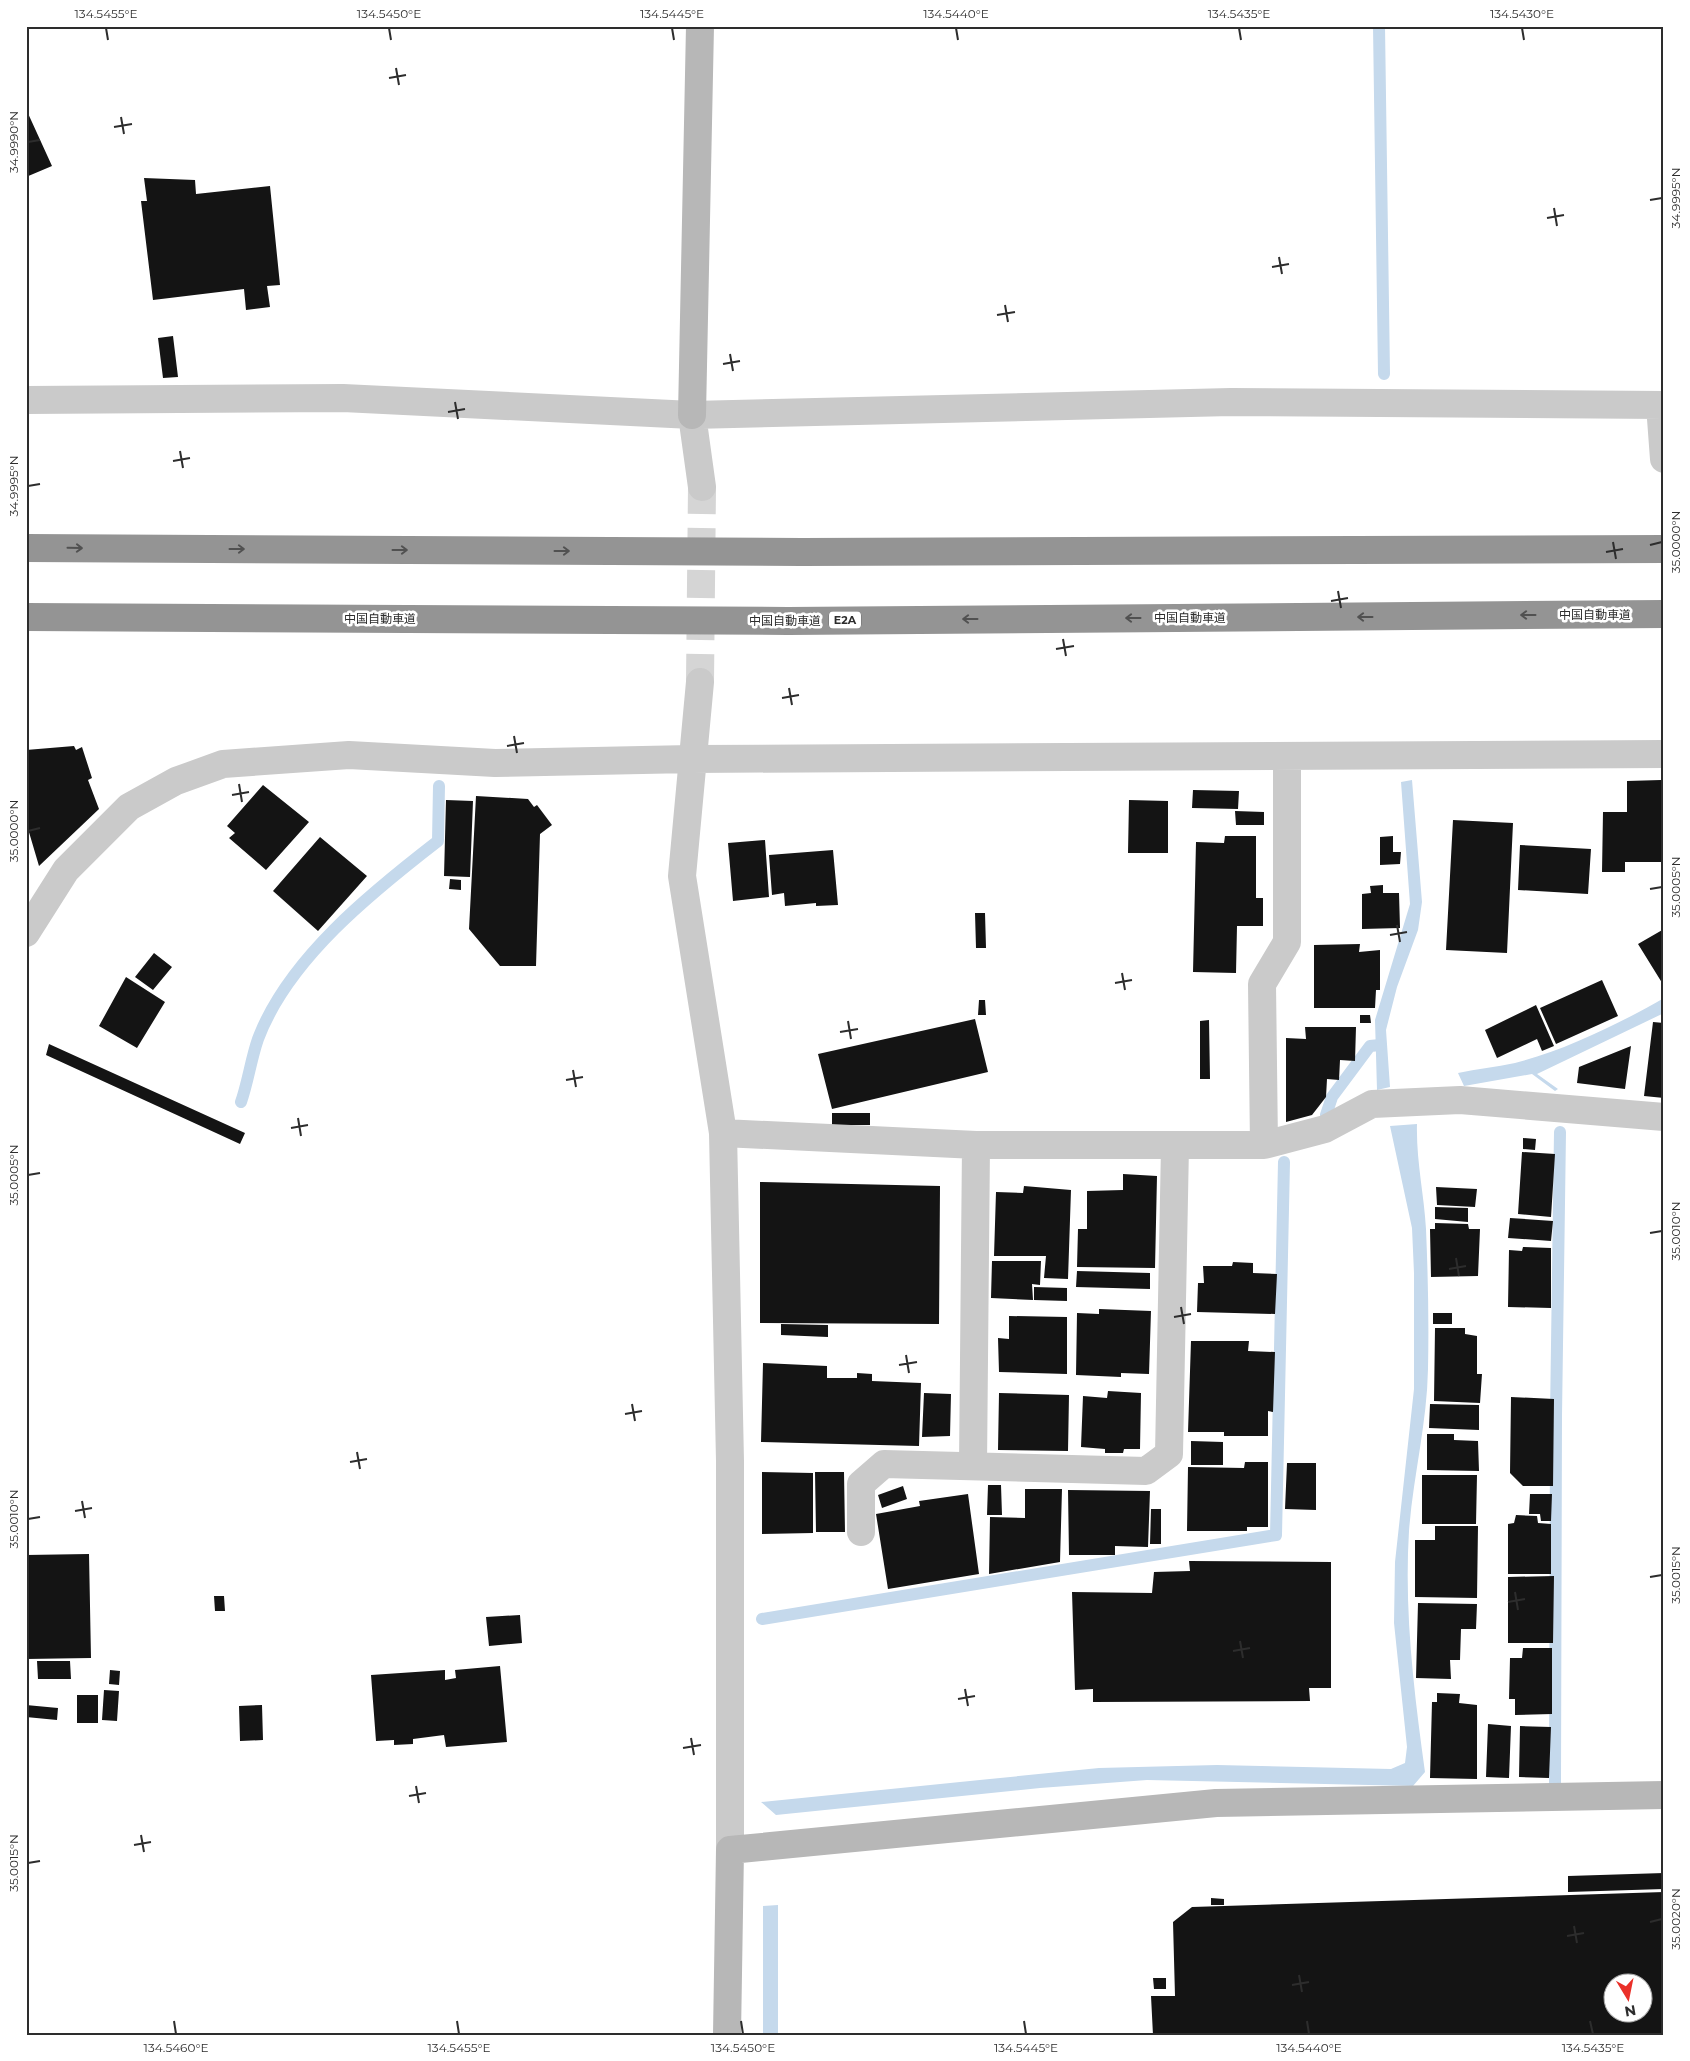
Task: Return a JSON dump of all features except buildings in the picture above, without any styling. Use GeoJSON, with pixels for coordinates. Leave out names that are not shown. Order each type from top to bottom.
{"type":"FeatureCollection","features":[{"type":"Feature","properties":{"kind":"highway"},"geometry":{"type":"LineString","coordinates":[[26,548],[802,552],[1664,549]]}},
{"type":"Feature","properties":{"kind":"highway","name":"中国自動車道"},"geometry":{"type":"LineString","coordinates":[[26,616],[788,621],[1664,614]]}},
{"type":"Feature","properties":{"kind":"street"},"geometry":{"type":"LineString","coordinates":[[700,26],[692,415],[702,487]]}},
{"type":"Feature","properties":{"kind":"street"},"geometry":{"type":"LineString","coordinates":[[26,400],[343,398],[692,415],[1231,402],[1662,405],[1664,459]]}},
{"type":"Feature","properties":{"kind":"street"},"geometry":{"type":"LineString","coordinates":[[700,682],[691,759],[682,876],[723,1133],[730,1461],[730,1850],[727,2035]]}},
{"type":"Feature","properties":{"kind":"street"},"geometry":{"type":"LineString","coordinates":[[26,933],[66,870],[129,807],[176,781],[223,764],[348,755],[495,763],[691,759],[1664,754]]}},
{"type":"Feature","properties":{"kind":"street"},"geometry":{"type":"LineString","coordinates":[[1264,1145],[1262,984],[1287,942],[1287,756]]}},
{"type":"Feature","properties":{"kind":"street"},"geometry":{"type":"LineString","coordinates":[[723,1133],[976,1145],[1264,1145],[1325,1128],[1372,1104],[1460,1100],[1664,1117]]}},
{"type":"Feature","properties":{"kind":"street"},"geometry":{"type":"LineString","coordinates":[[974,1466],[976,1145]]}},
{"type":"Feature","properties":{"kind":"street"},"geometry":{"type":"LineString","coordinates":[[861,1532],[860,1484],[884,1464],[1146,1471],[1169,1454],[1175,1146]]}},
{"type":"Feature","properties":{"kind":"street"},"geometry":{"type":"LineString","coordinates":[[730,1850],[1216,1803],[1664,1795]]}},
{"type":"Feature","properties":{"kind":"water"},"geometry":{"type":"Polygon","coordinates":[[[1412,780],[1422,902],[1418,930],[1397,987],[1386,1030],[1390,1087],[1377,1090],[1375,1020],[1410,904],[1401,782],[1412,780]]]}},
{"type":"Feature","properties":{"kind":"water"},"geometry":{"type":"Polygon","coordinates":[[[1664,998],[1664,1013],[1537,1074],[1558,1089],[1555,1091],[1532,1074],[1464,1086],[1458,1073],[1515,1063],[1572,1044],[1664,998]]]}},
{"type":"Feature","properties":{"kind":"water"},"geometry":{"type":"Polygon","coordinates":[[[1417,1124],[1426,1229],[1428,1369],[1423,1430],[1409,1531],[1409,1622],[1417,1712],[1425,1772],[1413,1786],[1147,1780],[1040,1788],[776,1815],[761,1802],[1099,1768],[1217,1765],[1391,1769],[1405,1763],[1407,1747],[1394,1623],[1395,1562],[1414,1389],[1414,1273],[1412,1228],[1390,1126],[1417,1124]]]}},
{"type":"Feature","properties":{"kind":"water"},"geometry":{"type":"Polygon","coordinates":[[[778,1905],[778,2035],[763,2035],[763,1906],[778,1905]]]}},
{"type":"Feature","properties":{"kind":"waterway"},"geometry":{"type":"LineString","coordinates":[[1379,26],[1384,374]]}},
{"type":"Feature","properties":{"kind":"waterway"},"geometry":{"type":"LineString","coordinates":[[241,1102],[258,1039],[272,1010],[290,981],[334,929],[386,882],[438,841],[439,786]]}},
{"type":"Feature","properties":{"kind":"waterway"},"geometry":{"type":"LineString","coordinates":[[1326,1115],[1332,1097],[1370,1046],[1380,1045]]}},
{"type":"Feature","properties":{"kind":"waterway"},"geometry":{"type":"LineString","coordinates":[[1555,1784],[1556,1416],[1560,1132]]}},
{"type":"Feature","properties":{"kind":"waterway"},"geometry":{"type":"LineString","coordinates":[[762,1619],[1276,1535],[1284,1162]]}},
{"type":"Feature","properties":{"kind":"tunnel"},"geometry":{"type":"LineString","coordinates":[[700,682],[702,487]]}}]}
